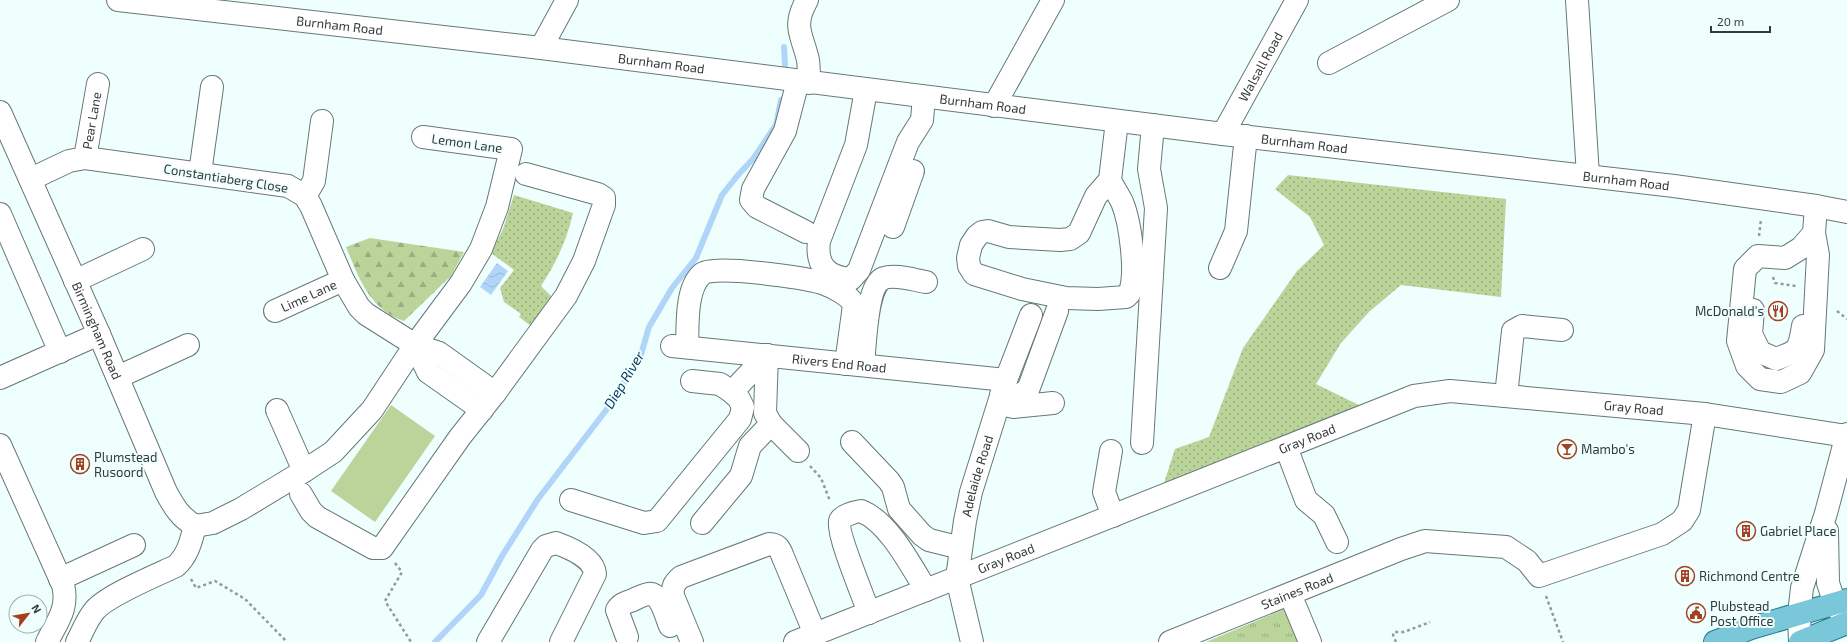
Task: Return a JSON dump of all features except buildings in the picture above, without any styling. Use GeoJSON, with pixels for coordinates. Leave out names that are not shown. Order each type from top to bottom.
{"type":"FeatureCollection","features":[{"type":"Feature","properties":{"kind":"main road"},"geometry":{"type":"LineString","coordinates":[[1715,642],[1751,628],[1841,602]]}},
{"type":"Feature","properties":{"kind":"main road"},"geometry":{"type":"LineString","coordinates":[[1800,642],[1847,623]]}},
{"type":"Feature","properties":{"kind":"street","name":"Burnham Road"},"geometry":{"type":"LineString","coordinates":[[123,0],[541,48],[1223,134],[1674,186],[1816,206],[1847,212]]}},
{"type":"Feature","properties":{"kind":"street"},"geometry":{"type":"LineString","coordinates":[[541,48],[568,0]]}},
{"type":"Feature","properties":{"kind":"street"},"geometry":{"type":"LineString","coordinates":[[806,232],[757,207],[751,200],[753,189],[785,131],[791,80],[808,62],[798,29],[799,18],[807,0]]}},
{"type":"Feature","properties":{"kind":"street"},"geometry":{"type":"LineString","coordinates":[[994,106],[1053,0]]}},
{"type":"Feature","properties":{"kind":"street","name":"Walsall Road"},"geometry":{"type":"LineString","coordinates":[[1223,134],[1297,0]]}},
{"type":"Feature","properties":{"kind":"street"},"geometry":{"type":"LineString","coordinates":[[1330,63],[1448,0]]}},
{"type":"Feature","properties":{"kind":"street"},"geometry":{"type":"LineString","coordinates":[[1577,0],[1588,176]]}},
{"type":"Feature","properties":{"kind":"street","name":"Pear Lane"},"geometry":{"type":"LineString","coordinates":[[85,158],[98,84]]}},
{"type":"Feature","properties":{"kind":"street"},"geometry":{"type":"LineString","coordinates":[[200,173],[212,87]]}},
{"type":"Feature","properties":{"kind":"street"},"geometry":{"type":"LineString","coordinates":[[866,90],[856,144],[819,241],[818,254],[824,270],[844,279],[851,279],[859,270],[908,142],[922,120]]}},
{"type":"Feature","properties":{"kind":"street"},"geometry":{"type":"LineString","coordinates":[[893,227],[923,145],[922,120],[924,97]]}},
{"type":"Feature","properties":{"kind":"street","name":"Birmingham Road"},"geometry":{"type":"LineString","coordinates":[[0,112],[118,377],[166,492],[178,513],[185,520],[204,525]]}},
{"type":"Feature","properties":{"kind":"street"},"geometry":{"type":"LineString","coordinates":[[305,196],[314,183],[322,120]]}},
{"type":"Feature","properties":{"kind":"street"},"geometry":{"type":"LineString","coordinates":[[1110,180],[1096,196],[1079,233],[1070,239],[1060,240],[1009,237],[988,231],[982,232],[971,245],[968,266],[974,274],[981,277],[1022,289],[1066,298],[1098,299],[1126,297],[1131,290],[1133,279],[1129,227],[1121,201],[1110,180],[1117,121]]}},
{"type":"Feature","properties":{"kind":"street"},"geometry":{"type":"LineString","coordinates":[[1142,443],[1156,208],[1149,169],[1153,125]]}},
{"type":"Feature","properties":{"kind":"street"},"geometry":{"type":"LineString","coordinates":[[1220,268],[1236,231],[1246,136]]}},
{"type":"Feature","properties":{"kind":"street","name":"Lemon Lane"},"geometry":{"type":"LineString","coordinates":[[415,345],[461,283],[481,249],[497,207],[511,149],[423,137]]}},
{"type":"Feature","properties":{"kind":"street","name":"Constantiaberg Close"},"geometry":{"type":"LineString","coordinates":[[31,179],[70,161],[85,158],[288,186],[305,196],[322,228],[343,280],[359,306],[366,314],[415,345],[437,352],[495,393]]}},
{"type":"Feature","properties":{"kind":"street"},"geometry":{"type":"LineString","coordinates":[[301,494],[311,511],[317,517],[373,548],[382,548],[460,437],[495,393],[566,296],[584,261],[605,202],[604,198],[598,194],[526,174]]}},
{"type":"Feature","properties":{"kind":"street"},"geometry":{"type":"LineString","coordinates":[[1814,233],[1801,248],[1768,256],[1745,269],[1738,341],[1746,366],[1760,379],[1781,382],[1800,373],[1813,350],[1815,320],[1806,290],[1817,269],[1817,248],[1814,233],[1816,206]]}},
{"type":"Feature","properties":{"kind":"street"},"geometry":{"type":"LineString","coordinates":[[0,214],[60,352]]}},
{"type":"Feature","properties":{"kind":"street"},"geometry":{"type":"LineString","coordinates":[[75,281],[143,249]]}},
{"type":"Feature","properties":{"kind":"street"},"geometry":{"type":"LineString","coordinates":[[1768,256],[1817,269]]}},
{"type":"Feature","properties":{"kind":"street","name":"Rivers End Road"},"geometry":{"type":"LineString","coordinates":[[854,365],[854,305],[847,296],[823,283],[759,273],[711,270],[702,274],[695,282],[691,291],[680,347],[854,365],[1002,393]]}},
{"type":"Feature","properties":{"kind":"street"},"geometry":{"type":"LineString","coordinates":[[854,365],[870,297],[877,283],[881,279],[890,277],[926,282]]}},
{"type":"Feature","properties":{"kind":"street","name":"Lime Lane"},"geometry":{"type":"LineString","coordinates":[[275,312],[343,280]]}},
{"type":"Feature","properties":{"kind":"street"},"geometry":{"type":"LineString","coordinates":[[1002,393],[1018,396],[1028,390],[1057,311]]}},
{"type":"Feature","properties":{"kind":"street","name":"Adelaide Road"},"geometry":{"type":"LineString","coordinates":[[972,642],[957,578],[971,492],[1002,393],[1031,315]]}},
{"type":"Feature","properties":{"kind":"street"},"geometry":{"type":"LineString","coordinates":[[1506,396],[1513,331],[1522,326],[1562,330]]}},
{"type":"Feature","properties":{"kind":"street"},"geometry":{"type":"LineString","coordinates":[[0,378],[99,334]]}},
{"type":"Feature","properties":{"kind":"street"},"geometry":{"type":"LineString","coordinates":[[118,377],[188,345]]}},
{"type":"Feature","properties":{"kind":"street"},"geometry":{"type":"LineString","coordinates":[[415,345],[426,370],[482,410]]}},
{"type":"Feature","properties":{"kind":"street"},"geometry":{"type":"LineString","coordinates":[[77,642],[89,618],[106,600],[176,566],[182,561],[204,525],[262,498],[333,452],[372,410],[415,345]]}},
{"type":"Feature","properties":{"kind":"street"},"geometry":{"type":"LineString","coordinates":[[732,392],[767,356]]}},
{"type":"Feature","properties":{"kind":"street"},"geometry":{"type":"LineString","coordinates":[[767,356],[765,413],[771,424],[798,452]]}},
{"type":"Feature","properties":{"kind":"street"},"geometry":{"type":"LineString","coordinates":[[571,500],[644,523],[656,521],[740,419],[743,407],[739,399],[732,392],[720,384],[692,381]]}},
{"type":"Feature","properties":{"kind":"street","name":"Gray Road"},"geometry":{"type":"LineString","coordinates":[[805,638],[1414,396],[1450,391],[1506,396],[1705,414],[1847,435]]}},
{"type":"Feature","properties":{"kind":"street"},"geometry":{"type":"LineString","coordinates":[[1002,393],[1014,407],[1053,403]]}},
{"type":"Feature","properties":{"kind":"street"},"geometry":{"type":"LineString","coordinates":[[277,410],[304,471]]}},
{"type":"Feature","properties":{"kind":"street"},"geometry":{"type":"LineString","coordinates":[[1539,576],[1662,534],[1682,521],[1690,510],[1705,414]]}},
{"type":"Feature","properties":{"kind":"street"},"geometry":{"type":"LineString","coordinates":[[702,523],[741,476],[750,446],[771,424]]}},
{"type":"Feature","properties":{"kind":"street"},"geometry":{"type":"LineString","coordinates":[[1800,642],[1799,614],[1802,588],[1826,513],[1847,435]]}},
{"type":"Feature","properties":{"kind":"street"},"geometry":{"type":"LineString","coordinates":[[852,442],[889,481],[893,487],[899,509],[922,536],[929,540],[961,548]]}},
{"type":"Feature","properties":{"kind":"street"},"geometry":{"type":"LineString","coordinates":[[0,446],[60,579],[65,594],[64,608],[51,634]]}},
{"type":"Feature","properties":{"kind":"street"},"geometry":{"type":"LineString","coordinates":[[1286,447],[1306,500],[1324,515],[1337,542]]}},
{"type":"Feature","properties":{"kind":"street"},"geometry":{"type":"LineString","coordinates":[[1111,451],[1104,492],[1113,516]]}},
{"type":"Feature","properties":{"kind":"street"},"geometry":{"type":"LineString","coordinates":[[869,613],[848,557],[839,527],[839,522],[842,517],[861,511],[870,514],[899,545],[926,590]]}},
{"type":"Feature","properties":{"kind":"street"},"geometry":{"type":"LineString","coordinates":[[1826,513],[1828,583],[1841,602],[1847,623]]}},
{"type":"Feature","properties":{"kind":"street","name":"Staines Road"},"geometry":{"type":"LineString","coordinates":[[1170,642],[1425,541],[1506,547],[1527,561],[1539,576]]}},
{"type":"Feature","properties":{"kind":"street"},"geometry":{"type":"LineString","coordinates":[[488,642],[542,550],[546,546],[556,543],[588,559],[592,563],[595,574],[561,642]]}},
{"type":"Feature","properties":{"kind":"street"},"geometry":{"type":"LineString","coordinates":[[692,642],[673,596],[672,588],[674,583],[681,577],[769,544],[774,544],[778,547],[784,557],[805,638]]}},
{"type":"Feature","properties":{"kind":"street"},"geometry":{"type":"LineString","coordinates":[[60,579],[134,545]]}},
{"type":"Feature","properties":{"kind":"street"},"geometry":{"type":"LineString","coordinates":[[627,637],[617,610],[619,606],[624,603],[648,594],[654,595],[659,600],[677,642]]}},
{"type":"Feature","properties":{"kind":"street"},"geometry":{"type":"LineString","coordinates":[[1290,594],[1310,642]]}},
{"type":"Feature","properties":{"kind":"path"},"geometry":{"type":"LineString","coordinates":[[1762,216],[1768,256],[1775,283],[1806,290]]}},
{"type":"Feature","properties":{"kind":"path"},"geometry":{"type":"LineString","coordinates":[[798,452],[821,478],[833,508],[842,517]]}},
{"type":"Feature","properties":{"kind":"path"},"geometry":{"type":"LineString","coordinates":[[382,548],[402,572],[385,601],[411,642]]}},
{"type":"Feature","properties":{"kind":"path"},"geometry":{"type":"LineString","coordinates":[[182,561],[196,588],[215,581],[246,599],[287,642]]}},
{"type":"Feature","properties":{"kind":"path"},"geometry":{"type":"LineString","coordinates":[[1539,576],[1563,642]]}},
{"type":"Feature","properties":{"kind":"path"},"geometry":{"type":"LineString","coordinates":[[1396,642],[1393,635],[1394,632],[1404,632],[1430,622]]}},
{"type":"Feature","properties":{"kind":"green space"},"geometry":{"type":"Polygon","coordinates":[[[1288,175],[1506,199],[1501,297],[1401,285],[1369,312],[1341,343],[1316,384],[1363,407],[1163,486],[1175,449],[1209,437],[1243,348],[1297,271],[1324,245],[1310,217],[1275,189],[1288,175]]]}},
{"type":"Feature","properties":{"kind":"green space"},"geometry":{"type":"Polygon","coordinates":[[[514,195],[573,213],[568,233],[541,286],[552,297],[531,326],[519,317],[521,314],[504,302],[500,288],[514,270],[491,253],[503,229],[514,195]]]}},
{"type":"Feature","properties":{"kind":"green space"},"geometry":{"type":"Polygon","coordinates":[[[370,238],[464,252],[451,276],[404,321],[392,316],[382,309],[374,300],[361,281],[346,247],[370,238]]]}},
{"type":"Feature","properties":{"kind":"green space"},"geometry":{"type":"Polygon","coordinates":[[[391,405],[435,436],[375,522],[331,491],[391,405]]]}},
{"type":"Feature","properties":{"kind":"green space"},"geometry":{"type":"Polygon","coordinates":[[[1287,608],[1301,642],[1206,642],[1287,608]]]}},
{"type":"Feature","properties":{"kind":"water"},"geometry":{"type":"Polygon","coordinates":[[[497,263],[508,271],[491,295],[480,287],[497,263]]]}},
{"type":"Feature","properties":{"kind":"waterway","name":"Diep River"},"geometry":{"type":"LineString","coordinates":[[784,47],[785,65]]}},
{"type":"Feature","properties":{"kind":"waterway","name":"Diep River"},"geometry":{"type":"LineString","coordinates":[[435,642],[481,595],[502,556],[538,499],[607,409],[640,358],[649,327],[672,288],[696,258],[722,195],[753,159],[776,125],[781,100]]}},
{"type":"Feature","properties":{"kind":"place","name":"McDonald's"},"geometry":{"type":"Point","coordinates":[1778,311]}},
{"type":"Feature","properties":{"kind":"place","name":"Mambo's"},"geometry":{"type":"Point","coordinates":[1567,449]}},
{"type":"Feature","properties":{"kind":"place","name":"Plumstead Rusoord"},"geometry":{"type":"Point","coordinates":[80,464]}},
{"type":"Feature","properties":{"kind":"place","name":"Gabriel Place"},"geometry":{"type":"Point","coordinates":[1746,531]}},
{"type":"Feature","properties":{"kind":"place","name":"Richmond Centre"},"geometry":{"type":"Point","coordinates":[1685,576]}},
{"type":"Feature","properties":{"kind":"place","name":"Plubstead Post Office"},"geometry":{"type":"Point","coordinates":[1696,613]}}]}
